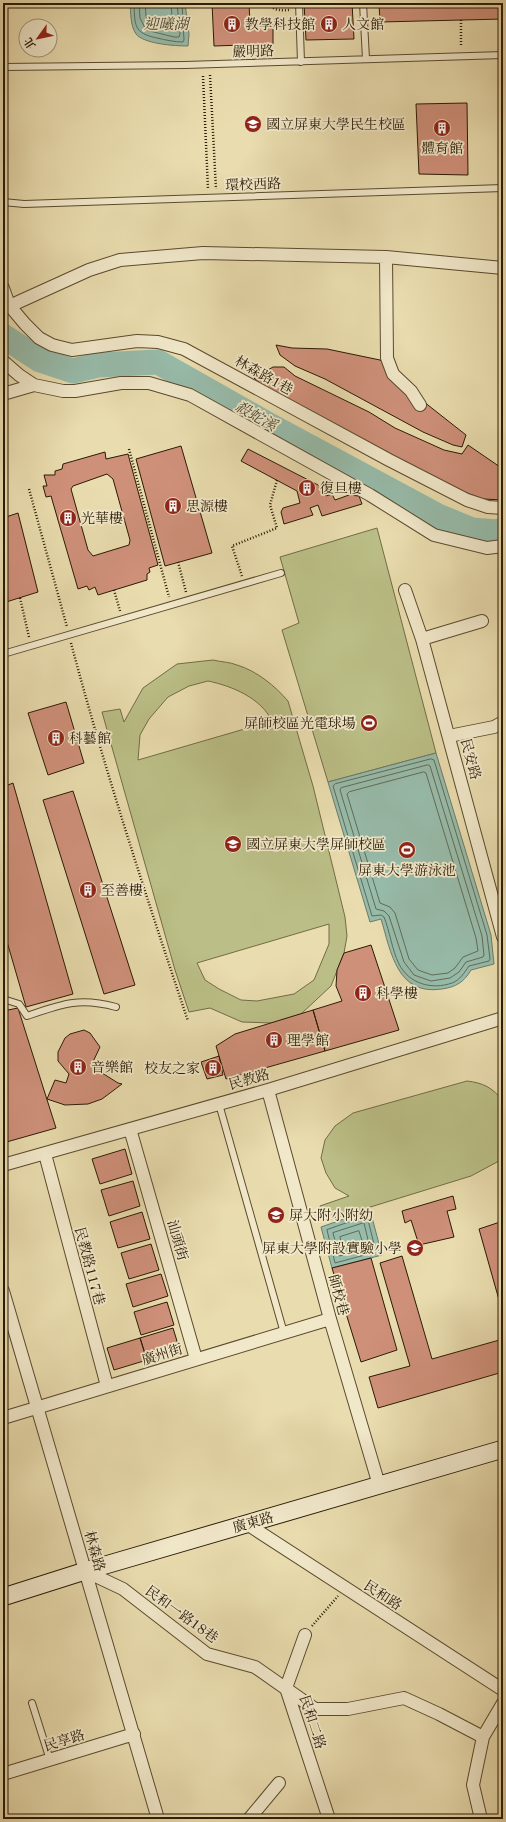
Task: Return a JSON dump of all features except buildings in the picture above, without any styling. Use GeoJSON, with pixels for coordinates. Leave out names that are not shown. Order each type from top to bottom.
{"type":"FeatureCollection","features":[{"type":"Feature","properties":{"kind":"street"},"geometry":{"type":"LineString","coordinates":[[6,307],[89,270],[120,260],[203,253],[386,256],[503,268]]}},
{"type":"Feature","properties":{"kind":"street"},"geometry":{"type":"LineString","coordinates":[[386,256],[387,358],[393,374],[411,391],[420,405]]}},
{"type":"Feature","properties":{"kind":"street","name":"林森路1巷"},"geometry":{"type":"LineString","coordinates":[[3,288],[6,307],[38,338],[52,345],[72,350],[137,341],[158,342],[184,349],[388,460],[467,500],[488,507],[503,508]]}},
{"type":"Feature","properties":{"kind":"street"},"geometry":{"type":"LineString","coordinates":[[3,361],[19,375],[34,385],[75,391],[121,383],[149,383],[190,395],[370,495],[434,535],[487,548],[503,546]]}},
{"type":"Feature","properties":{"kind":"street"},"geometry":{"type":"LineString","coordinates":[[3,394],[34,385]]}},
{"type":"Feature","properties":{"kind":"street","name":"民安路"},"geometry":{"type":"LineString","coordinates":[[405,590],[422,639],[503,937]]}},
{"type":"Feature","properties":{"kind":"street"},"geometry":{"type":"LineString","coordinates":[[422,639],[482,621]]}},
{"type":"Feature","properties":{"kind":"street"},"geometry":{"type":"LineString","coordinates":[[449,736],[494,726],[503,722]]}},
{"type":"Feature","properties":{"kind":"street","name":"民教路"},"geometry":{"type":"LineString","coordinates":[[3,1165],[268,1090],[503,1018]]}},
{"type":"Feature","properties":{"kind":"street","name":"師校巷"},"geometry":{"type":"LineString","coordinates":[[268,1090],[330,1319],[379,1485]]}},
{"type":"Feature","properties":{"kind":"street","name":"汕頭街"},"geometry":{"type":"LineString","coordinates":[[130,1129],[196,1359]]}},
{"type":"Feature","properties":{"kind":"street","name":"民教路117巷"},"geometry":{"type":"LineString","coordinates":[[44,1154],[107,1386]]}},
{"type":"Feature","properties":{"kind":"street","name":"林森路"},"geometry":{"type":"LineString","coordinates":[[3,1291],[158,1819]]}},
{"type":"Feature","properties":{"kind":"street","name":"廣州街"},"geometry":{"type":"LineString","coordinates":[[3,1418],[330,1319]]}},
{"type":"Feature","properties":{"kind":"street","name":"廣東路"},"geometry":{"type":"LineString","coordinates":[[3,1597],[85,1571],[503,1449]]}},
{"type":"Feature","properties":{"kind":"street","name":"民和路"},"geometry":{"type":"LineString","coordinates":[[247,1524],[503,1690]]}},
{"type":"Feature","properties":{"kind":"street","name":"民和一路18巷"},"geometry":{"type":"LineString","coordinates":[[85,1571],[123,1589],[208,1654],[255,1667],[315,1709],[348,1709],[404,1698],[439,1714],[482,1737]]}},
{"type":"Feature","properties":{"kind":"street","name":"民和二路"},"geometry":{"type":"LineString","coordinates":[[305,1636],[286,1688],[329,1819]]}},
{"type":"Feature","properties":{"kind":"street"},"geometry":{"type":"LineString","coordinates":[[481,1819],[472,1785],[482,1737],[503,1703]]}},
{"type":"Feature","properties":{"kind":"street","name":"民享路"},"geometry":{"type":"LineString","coordinates":[[3,1774],[134,1734]]}},
{"type":"Feature","properties":{"kind":"street"},"geometry":{"type":"LineString","coordinates":[[249,1819],[279,1783]]}},
{"type":"Feature","properties":{"kind":"lane"},"geometry":{"type":"LineString","coordinates":[[363,3],[366,59]]}},
{"type":"Feature","properties":{"kind":"lane"},"geometry":{"type":"LineString","coordinates":[[299,6],[301,62]]}},
{"type":"Feature","properties":{"kind":"lane","name":"嚴明路"},"geometry":{"type":"LineString","coordinates":[[3,67],[185,65],[503,55]]}},
{"type":"Feature","properties":{"kind":"lane","name":"環校西路"},"geometry":{"type":"LineString","coordinates":[[3,202],[24,204],[503,188]]}},
{"type":"Feature","properties":{"kind":"lane"},"geometry":{"type":"LineString","coordinates":[[3,654],[281,573]]}},
{"type":"Feature","properties":{"kind":"lane"},"geometry":{"type":"LineString","coordinates":[[3,999],[19,1004],[27,1016],[80,1001],[116,1007]]}},
{"type":"Feature","properties":{"kind":"lane"},"geometry":{"type":"LineString","coordinates":[[219,1104],[284,1333]]}},
{"type":"Feature","properties":{"kind":"lane"},"geometry":{"type":"LineString","coordinates":[[32,1703],[50,1760]]}},
{"type":"Feature","properties":{"kind":"path"},"geometry":{"type":"LineString","coordinates":[[270,3],[272,8],[276,10],[299,6]]}},
{"type":"Feature","properties":{"kind":"path"},"geometry":{"type":"LineString","coordinates":[[461,20],[461,45]]}},
{"type":"Feature","properties":{"kind":"path"},"geometry":{"type":"LineString","coordinates":[[210,75],[216,198]]}},
{"type":"Feature","properties":{"kind":"path"},"geometry":{"type":"LineString","coordinates":[[203,76],[208,198]]}},
{"type":"Feature","properties":{"kind":"path"},"geometry":{"type":"LineString","coordinates":[[129,449],[172,605]]}},
{"type":"Feature","properties":{"kind":"path"},"geometry":{"type":"LineString","coordinates":[[245,584],[232,546],[278,528],[270,505],[277,480]]}},
{"type":"Feature","properties":{"kind":"path"},"geometry":{"type":"LineString","coordinates":[[29,489],[91,718],[139,877],[188,1021]]}},
{"type":"Feature","properties":{"kind":"path"},"geometry":{"type":"LineString","coordinates":[[178,562],[188,600]]}},
{"type":"Feature","properties":{"kind":"path"},"geometry":{"type":"LineString","coordinates":[[114,590],[122,619]]}},
{"type":"Feature","properties":{"kind":"path"},"geometry":{"type":"LineString","coordinates":[[20,598],[31,645]]}},
{"type":"Feature","properties":{"kind":"path"},"geometry":{"type":"LineString","coordinates":[[305,1636],[344,1588]]}},
{"type":"Feature","properties":{"kind":"green space"},"geometry":{"type":"Polygon","coordinates":[[[377,528],[436,753],[328,782],[282,630],[299,623],[280,557],[377,528]]]}},
{"type":"Feature","properties":{"kind":"green space"},"geometry":{"type":"Polygon","coordinates":[[[213,660],[231,663],[252,671],[277,690],[288,701],[313,786],[345,917],[347,936],[344,953],[331,986],[301,1014],[272,1023],[242,1022],[210,1008],[189,1012],[175,970],[102,712],[120,709],[124,722],[143,688],[177,664],[213,660]],[[208,681],[189,686],[168,697],[149,719],[140,735],[138,760],[272,721],[261,706],[245,694],[227,686],[208,681]],[[329,924],[197,963],[205,980],[241,1000],[257,1001],[294,994],[314,980],[329,944],[329,924]]]}},
{"type":"Feature","properties":{"kind":"green space"},"geometry":{"type":"Polygon","coordinates":[[[467,1081],[487,1086],[503,1101],[503,1156],[499,1161],[471,1176],[325,1221],[320,1206],[349,1196],[335,1188],[326,1173],[321,1158],[325,1140],[335,1126],[353,1113],[467,1081]]]}},
{"type":"Feature","properties":{"kind":"water","name":"迎曦湖"},"geometry":{"type":"Polygon","coordinates":[[[130,3],[185,3],[189,34],[188,46],[160,44],[140,37],[136,34],[133,27],[130,3]]]}},
{"type":"Feature","properties":{"kind":"water","name":"屏東大學游泳池"},"geometry":{"type":"Polygon","coordinates":[[[436,753],[491,935],[494,964],[471,970],[462,981],[451,987],[442,989],[427,989],[415,986],[406,979],[398,969],[388,945],[381,919],[370,922],[328,782],[436,753]]]}},
{"type":"Feature","properties":{"kind":"water"},"geometry":{"type":"Polygon","coordinates":[[[370,1210],[382,1255],[332,1268],[321,1227],[370,1210]]]}},
{"type":"Feature","properties":{"kind":"waterway","name":"殺蛇溪"},"geometry":{"type":"LineString","coordinates":[[3,336],[40,360],[73,371],[98,365],[158,362],[269,425],[438,516],[472,530],[496,532],[503,530]]}},
{"type":"Feature","properties":{"kind":"place","name":"教學科技館"},"geometry":{"type":"Point","coordinates":[232,24]}},
{"type":"Feature","properties":{"kind":"place","name":"人文館"},"geometry":{"type":"Point","coordinates":[329,24]}},
{"type":"Feature","properties":{"kind":"place","name":"國立屏東大學民生校區"},"geometry":{"type":"Point","coordinates":[253,124]}},
{"type":"Feature","properties":{"kind":"place","name":"體育館"},"geometry":{"type":"Point","coordinates":[442,128]}},
{"type":"Feature","properties":{"kind":"place","name":"復旦樓"},"geometry":{"type":"Point","coordinates":[307,488]}},
{"type":"Feature","properties":{"kind":"place","name":"思源樓"},"geometry":{"type":"Point","coordinates":[173,506]}},
{"type":"Feature","properties":{"kind":"place","name":"光華樓"},"geometry":{"type":"Point","coordinates":[68,518]}},
{"type":"Feature","properties":{"kind":"place","name":"屏師校區光電球場"},"geometry":{"type":"Point","coordinates":[369,723]}},
{"type":"Feature","properties":{"kind":"place","name":"科藝館"},"geometry":{"type":"Point","coordinates":[56,738]}},
{"type":"Feature","properties":{"kind":"place","name":"國立屏東大學屏師校區"},"geometry":{"type":"Point","coordinates":[233,844]}},
{"type":"Feature","properties":{"kind":"place","name":"屏東大學游泳池"},"geometry":{"type":"Point","coordinates":[407,850]}},
{"type":"Feature","properties":{"kind":"place","name":"至善樓"},"geometry":{"type":"Point","coordinates":[88,890]}},
{"type":"Feature","properties":{"kind":"place","name":"科學樓"},"geometry":{"type":"Point","coordinates":[363,993]}},
{"type":"Feature","properties":{"kind":"place","name":"理學館"},"geometry":{"type":"Point","coordinates":[274,1040]}},
{"type":"Feature","properties":{"kind":"place","name":"音樂館"},"geometry":{"type":"Point","coordinates":[78,1067]}},
{"type":"Feature","properties":{"kind":"place","name":"校友之家"},"geometry":{"type":"Point","coordinates":[213,1068]}},
{"type":"Feature","properties":{"kind":"place","name":"屏大附小附幼"},"geometry":{"type":"Point","coordinates":[276,1215]}},
{"type":"Feature","properties":{"kind":"place","name":"屏東大學附設實驗小學"},"geometry":{"type":"Point","coordinates":[415,1248]}}]}
